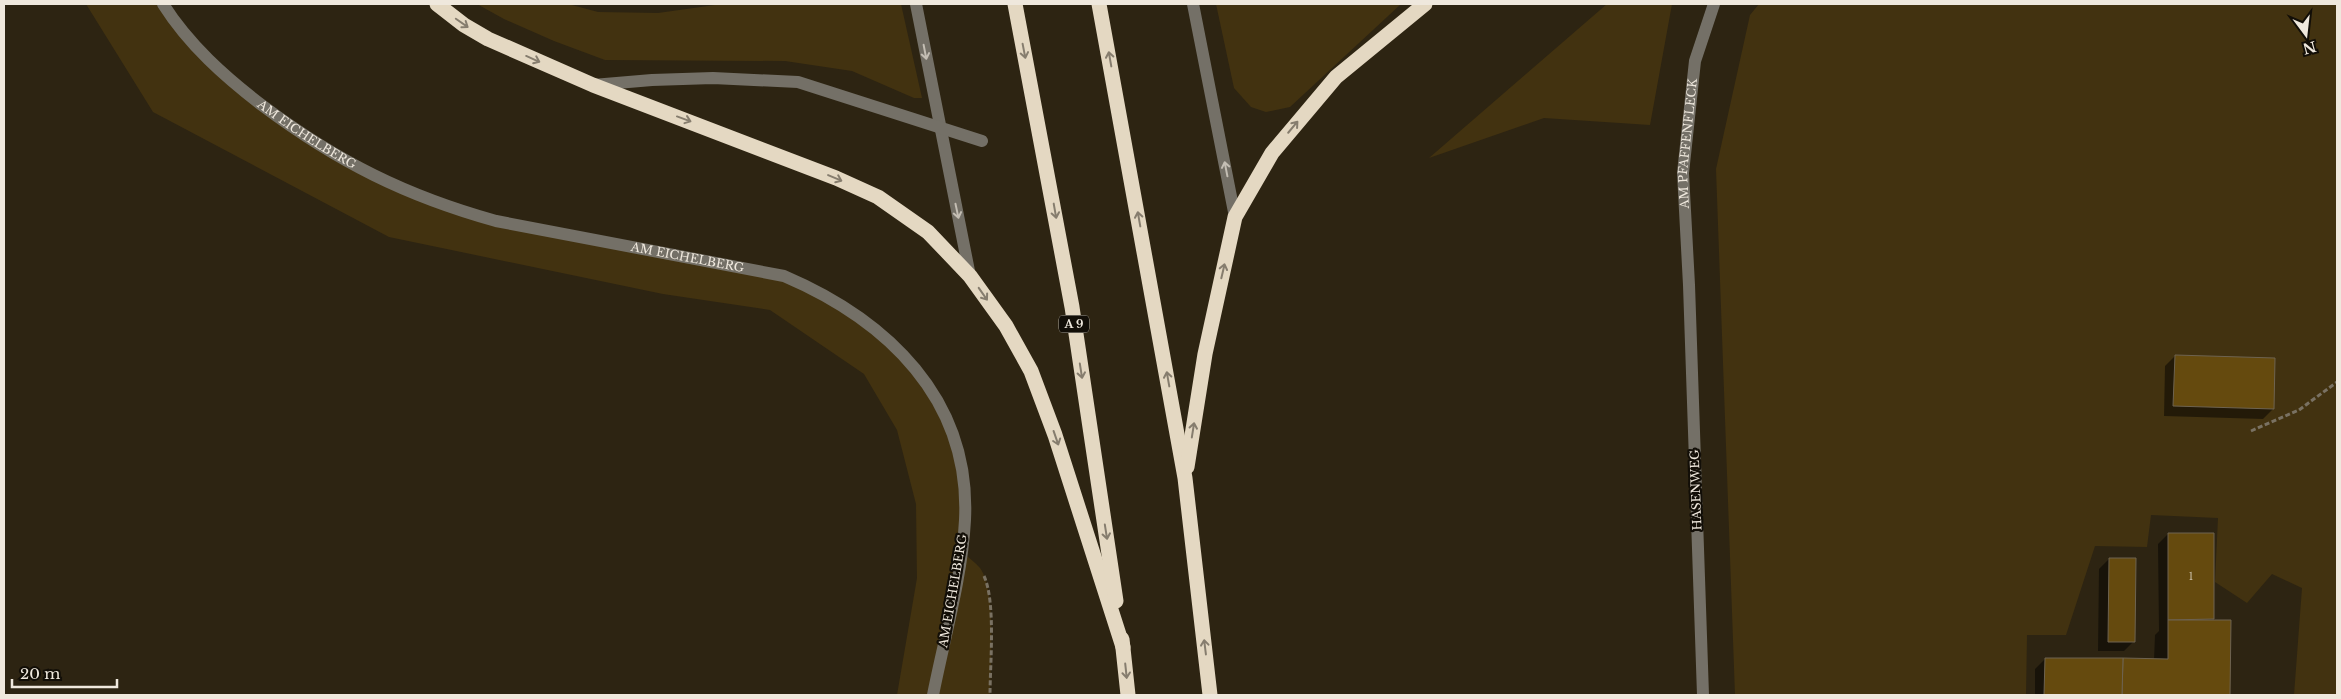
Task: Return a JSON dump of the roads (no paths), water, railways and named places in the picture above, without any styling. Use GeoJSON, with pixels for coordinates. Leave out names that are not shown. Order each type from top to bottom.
{"type":"FeatureCollection","features":[{"type":"Feature","properties":{"kind":"highway"},"geometry":{"type":"LineString","coordinates":[[437,4],[464,25],[488,39],[593,85],[878,196],[928,232],[970,276],[1006,326],[1031,371],[1055,434],[1123,647]]}},
{"type":"Feature","properties":{"kind":"highway","name":"A 9"},"geometry":{"type":"LineString","coordinates":[[1014,4],[1072,307],[1123,647],[1128,695]]}},
{"type":"Feature","properties":{"kind":"highway"},"geometry":{"type":"LineString","coordinates":[[1100,4],[1185,478],[1210,695]]}},
{"type":"Feature","properties":{"kind":"highway"},"geometry":{"type":"LineString","coordinates":[[1185,478],[1206,354],[1235,217],[1272,153],[1336,78],[1425,4]]}},
{"type":"Feature","properties":{"kind":"street","name":"AM EICHELBERG"},"geometry":{"type":"LineString","coordinates":[[163,4],[174,22],[204,56],[241,89],[286,123],[345,162],[396,187],[451,209],[496,221],[784,276],[816,290],[851,310],[885,336],[910,363],[930,389],[947,419],[958,450],[965,518],[962,552],[933,695]]}},
{"type":"Feature","properties":{"kind":"street"},"geometry":{"type":"LineString","coordinates":[[916,4],[970,276]]}},
{"type":"Feature","properties":{"kind":"street"},"geometry":{"type":"LineString","coordinates":[[1193,4],[1235,217]]}},
{"type":"Feature","properties":{"kind":"street","name":"AM PFAFFENFLECK"},"geometry":{"type":"LineString","coordinates":[[1689,285],[1683,173],[1695,60],[1714,4]]}},
{"type":"Feature","properties":{"kind":"street"},"geometry":{"type":"LineString","coordinates":[[593,85],[652,80],[713,78],[798,82],[982,141]]}},
{"type":"Feature","properties":{"kind":"street","name":"HASENWEG"},"geometry":{"type":"LineString","coordinates":[[1689,285],[1703,695]]}}]}
